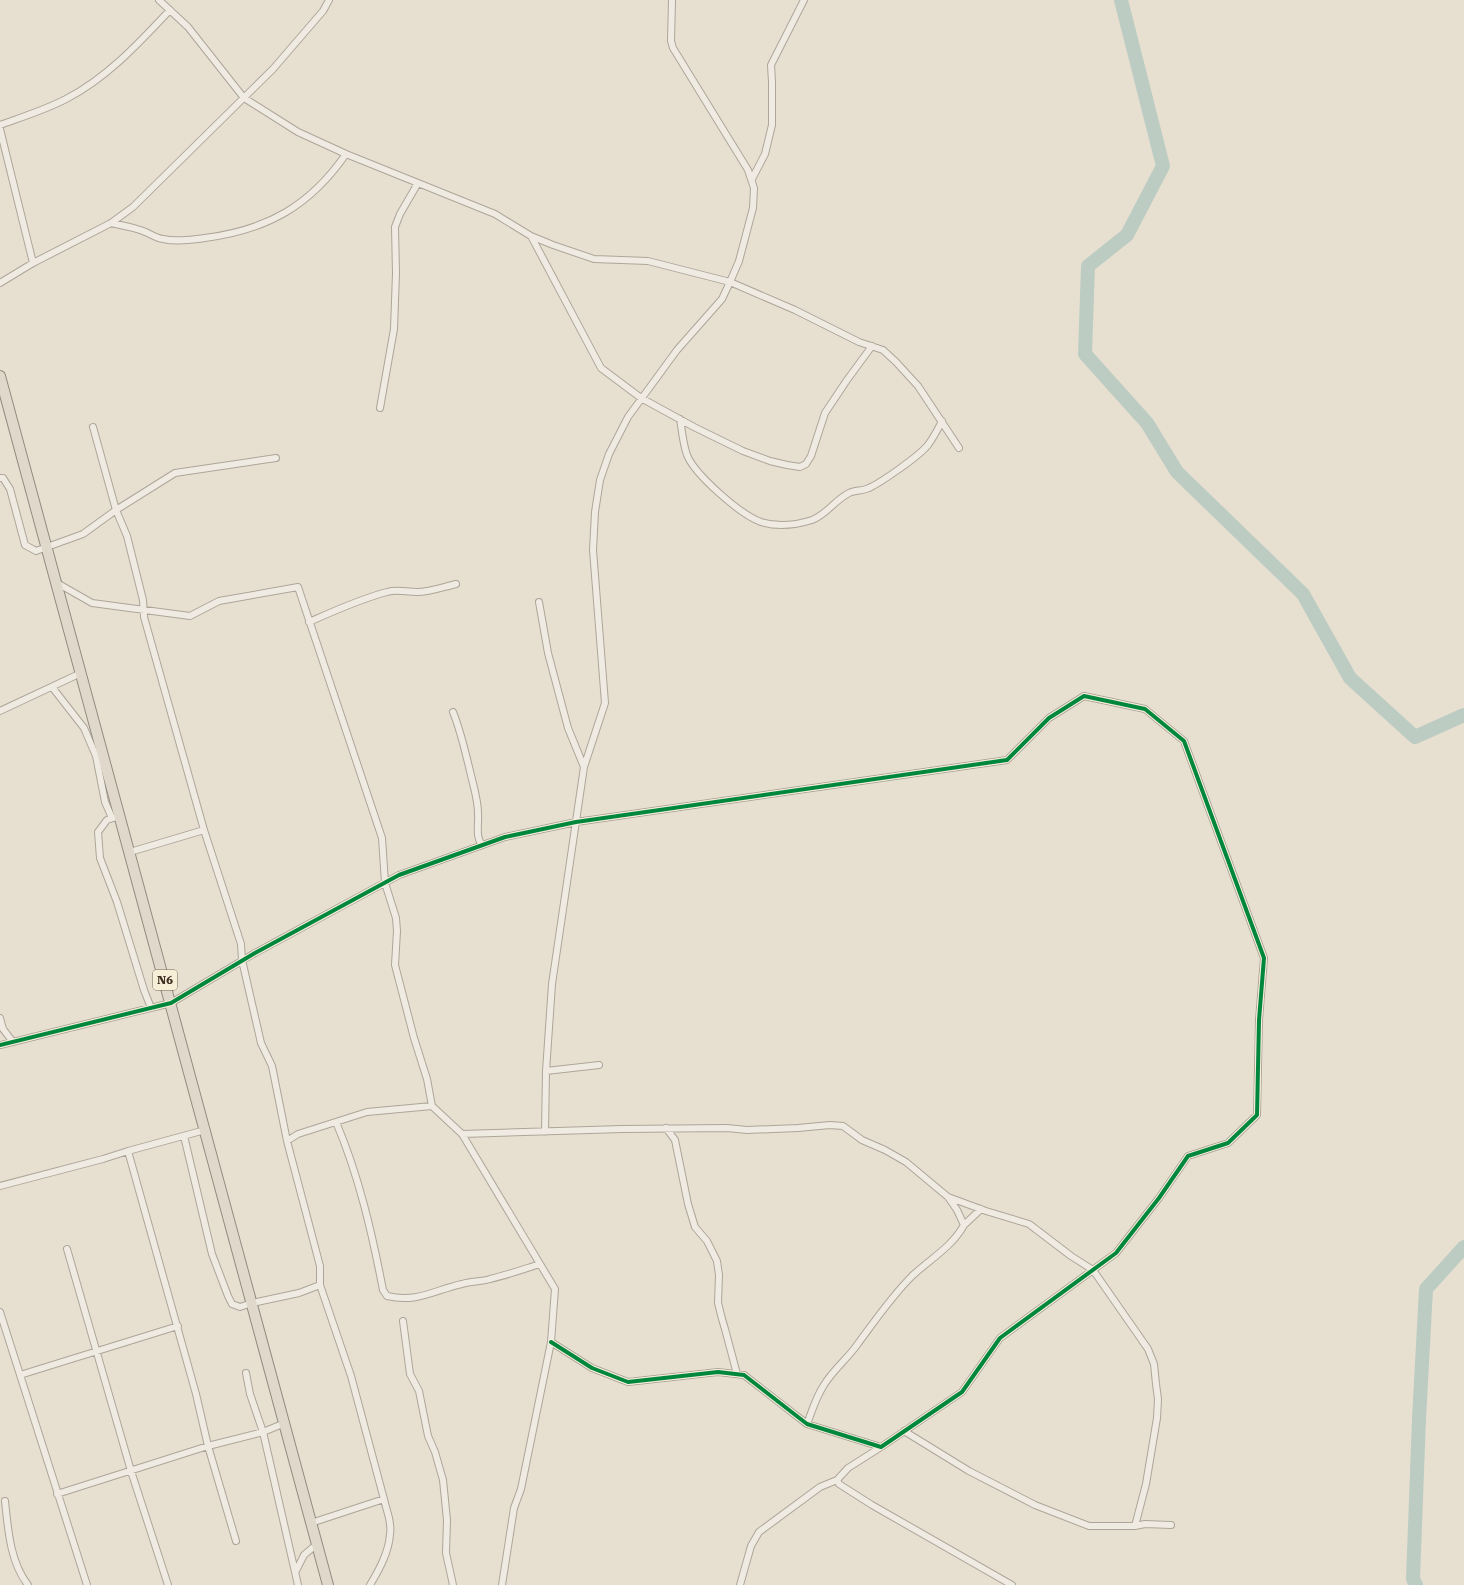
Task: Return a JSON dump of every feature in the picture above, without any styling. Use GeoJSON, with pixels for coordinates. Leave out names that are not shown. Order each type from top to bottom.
{"type":"FeatureCollection","features":[{"type":"Feature","properties":{"kind":"highway","name":"N6"},"geometry":{"type":"LineString","coordinates":[[0,376],[81,673],[116,817],[130,852],[328,1585]]}},
{"type":"Feature","properties":{"kind":"street"},"geometry":{"type":"LineString","coordinates":[[159,0],[188,27],[244,98],[298,132],[346,154],[495,214],[531,236],[553,246],[594,259],[648,261],[730,282],[883,350],[918,386],[959,448]]}},
{"type":"Feature","properties":{"kind":"street"},"geometry":{"type":"LineString","coordinates":[[0,283],[33,263],[111,223],[133,208],[244,98],[297,41],[323,11],[329,0]]}},
{"type":"Feature","properties":{"kind":"street"},"geometry":{"type":"LineString","coordinates":[[545,1132],[546,1071],[552,984],[584,767],[605,703],[593,550],[595,512],[600,480],[609,454],[628,417],[677,350],[722,299],[740,261],[753,208],[754,188],[752,179],[739,154],[673,48],[671,41],[672,0]]}},
{"type":"Feature","properties":{"kind":"street"},"geometry":{"type":"LineString","coordinates":[[752,179],[765,154],[772,126],[771,65],[804,0]]}},
{"type":"Feature","properties":{"kind":"street"},"geometry":{"type":"LineString","coordinates":[[0,124],[65,100],[87,86],[131,51],[170,10]]}},
{"type":"Feature","properties":{"kind":"street"},"geometry":{"type":"LineString","coordinates":[[0,129],[33,263]]}},
{"type":"Feature","properties":{"kind":"street"},"geometry":{"type":"LineString","coordinates":[[111,223],[140,230],[162,239],[186,240],[221,236],[266,223],[292,210],[333,174],[346,154]]}},
{"type":"Feature","properties":{"kind":"street"},"geometry":{"type":"LineString","coordinates":[[380,408],[394,329],[396,227],[400,214],[418,183]]}},
{"type":"Feature","properties":{"kind":"street"},"geometry":{"type":"LineString","coordinates":[[531,236],[601,368],[641,398],[743,451],[770,461],[800,467],[806,464],[811,456],[825,413],[872,346]]}},
{"type":"Feature","properties":{"kind":"street"},"geometry":{"type":"LineString","coordinates":[[680,419],[687,455],[701,476],[748,515],[761,522],[778,525],[796,524],[813,519],[846,494],[867,489],[877,484],[921,452],[927,446],[942,421]]}},
{"type":"Feature","properties":{"kind":"street"},"geometry":{"type":"LineString","coordinates":[[93,427],[116,510],[127,536],[143,600],[144,616],[204,830],[242,944],[242,960],[261,1044],[272,1066],[287,1141],[320,1266],[320,1285],[351,1376],[389,1518],[390,1534],[387,1549],[370,1585]]}},
{"type":"Feature","properties":{"kind":"street"},"geometry":{"type":"LineString","coordinates":[[0,478],[3,478],[10,489],[25,544],[36,551],[83,534],[116,510],[175,473],[276,458]]}},
{"type":"Feature","properties":{"kind":"street"},"geometry":{"type":"LineString","coordinates":[[57,583],[92,603],[190,616],[219,601],[298,587],[382,838],[385,883],[396,918],[397,931],[395,964],[427,1079],[432,1106],[462,1134],[555,1289],[551,1342],[521,1489],[514,1508],[502,1585]]}},
{"type":"Feature","properties":{"kind":"street"},"geometry":{"type":"LineString","coordinates":[[309,622],[360,600],[387,592],[400,590],[416,592],[429,591],[456,584]]}},
{"type":"Feature","properties":{"kind":"street"},"geometry":{"type":"LineString","coordinates":[[539,602],[548,653],[568,728],[584,767]]}},
{"type":"Feature","properties":{"kind":"street"},"geometry":{"type":"LineString","coordinates":[[0,711],[81,673]]}},
{"type":"Feature","properties":{"kind":"street"},"geometry":{"type":"LineString","coordinates":[[52,687],[84,728],[96,756],[105,802],[116,817],[107,820],[98,832],[100,858],[117,902],[151,1008]]}},
{"type":"Feature","properties":{"kind":"street"},"geometry":{"type":"LineString","coordinates":[[0,1046],[171,1003],[242,960],[399,875],[505,837],[576,822],[1006,760],[1049,718],[1084,696],[1145,709],[1184,741],[1264,958],[1259,1020],[1257,1115],[1228,1143],[1188,1156],[1159,1198],[1116,1253],[1000,1338],[962,1392],[848,1468],[837,1480],[820,1487],[758,1532],[751,1546],[740,1585]]}},
{"type":"Feature","properties":{"kind":"street"},"geometry":{"type":"LineString","coordinates":[[453,712],[465,747],[475,789],[478,810],[477,835],[478,841],[482,845]]}},
{"type":"Feature","properties":{"kind":"street"},"geometry":{"type":"LineString","coordinates":[[130,852],[204,830]]}},
{"type":"Feature","properties":{"kind":"street"},"geometry":{"type":"LineString","coordinates":[[0,1018],[4,1029],[13,1042]]}},
{"type":"Feature","properties":{"kind":"street"},"geometry":{"type":"LineString","coordinates":[[546,1071],[599,1065]]}},
{"type":"Feature","properties":{"kind":"street"},"geometry":{"type":"LineString","coordinates":[[287,1141],[298,1134],[366,1112],[432,1106]]}},
{"type":"Feature","properties":{"kind":"street"},"geometry":{"type":"LineString","coordinates":[[336,1122],[351,1160],[367,1216],[383,1290],[387,1296],[407,1298],[423,1297],[442,1289],[464,1283],[488,1280],[540,1264]]}},
{"type":"Feature","properties":{"kind":"street"},"geometry":{"type":"LineString","coordinates":[[462,1134],[666,1128],[727,1128],[747,1130],[830,1125],[843,1126],[862,1140],[885,1150],[906,1162],[948,1197],[958,1210],[964,1225]]}},
{"type":"Feature","properties":{"kind":"street"},"geometry":{"type":"LineString","coordinates":[[666,1128],[675,1140],[688,1204],[695,1227],[707,1241],[717,1261],[719,1275],[718,1302],[736,1374]]}},
{"type":"Feature","properties":{"kind":"street"},"geometry":{"type":"LineString","coordinates":[[0,1186],[205,1130]]}},
{"type":"Feature","properties":{"kind":"street"},"geometry":{"type":"LineString","coordinates":[[184,1136],[212,1254],[232,1304],[240,1307],[298,1293],[320,1285]]}},
{"type":"Feature","properties":{"kind":"street"},"geometry":{"type":"LineString","coordinates":[[128,1151],[178,1326],[208,1446],[236,1541]]}},
{"type":"Feature","properties":{"kind":"street"},"geometry":{"type":"LineString","coordinates":[[948,1197],[1029,1224],[1093,1270],[1148,1349],[1154,1364],[1158,1399],[1157,1418],[1146,1484],[1135,1526]]}},
{"type":"Feature","properties":{"kind":"street"},"geometry":{"type":"LineString","coordinates":[[807,1424],[818,1395],[835,1369],[849,1356],[897,1292],[922,1267],[942,1251],[961,1231],[964,1225],[981,1209]]}},
{"type":"Feature","properties":{"kind":"street"},"geometry":{"type":"LineString","coordinates":[[67,1249],[131,1471],[168,1585]]}},
{"type":"Feature","properties":{"kind":"street"},"geometry":{"type":"LineString","coordinates":[[0,1312],[86,1585]]}},
{"type":"Feature","properties":{"kind":"street"},"geometry":{"type":"LineString","coordinates":[[403,1321],[410,1374],[419,1391],[428,1436],[435,1452],[443,1480],[447,1520],[446,1553],[453,1585]]}},
{"type":"Feature","properties":{"kind":"street"},"geometry":{"type":"LineString","coordinates":[[20,1375],[178,1326]]}},
{"type":"Feature","properties":{"kind":"street"},"geometry":{"type":"LineString","coordinates":[[551,1342],[592,1368],[628,1382],[718,1372],[744,1374],[807,1424],[881,1447]]}},
{"type":"Feature","properties":{"kind":"street"},"geometry":{"type":"LineString","coordinates":[[246,1373],[250,1394],[263,1432],[298,1585]]}},
{"type":"Feature","properties":{"kind":"street"},"geometry":{"type":"LineString","coordinates":[[57,1494],[208,1446],[263,1432],[284,1423]]}},
{"type":"Feature","properties":{"kind":"street"},"geometry":{"type":"LineString","coordinates":[[904,1431],[969,1471],[1035,1505],[1089,1526],[1135,1526],[1145,1524],[1171,1525]]}},
{"type":"Feature","properties":{"kind":"street"},"geometry":{"type":"LineString","coordinates":[[837,1480],[839,1484],[872,1505],[1012,1585]]}},
{"type":"Feature","properties":{"kind":"street"},"geometry":{"type":"LineString","coordinates":[[311,1523],[384,1499]]}},
{"type":"Feature","properties":{"kind":"street"},"geometry":{"type":"LineString","coordinates":[[5,1501],[7,1528],[12,1552],[21,1575],[28,1585]]}},
{"type":"Feature","properties":{"kind":"street"},"geometry":{"type":"LineString","coordinates":[[296,1571],[304,1555],[317,1544]]}},
{"type":"Feature","properties":{"kind":"waterway"},"geometry":{"type":"LineString","coordinates":[[1121,0],[1163,166],[1127,235],[1088,266],[1085,354],[1147,423],[1177,472],[1303,594],[1350,678],[1415,737],[1464,715]]}},
{"type":"Feature","properties":{"kind":"waterway"},"geometry":{"type":"LineString","coordinates":[[1416,1585],[1413,1579],[1426,1289],[1464,1247]]}},
{"type":"Feature","properties":{"kind":"cycle path"},"geometry":{"type":"LineString","coordinates":[[0,1045],[171,1003],[255,953],[399,875],[505,837],[576,822],[1007,760],[1049,718],[1084,696],[1145,709],[1184,741],[1264,958],[1259,1020],[1257,1115],[1228,1143],[1188,1156],[1159,1198],[1116,1253],[1000,1338],[962,1392],[881,1447],[807,1424],[744,1375],[718,1372],[628,1382],[592,1368],[551,1342]]}}]}
